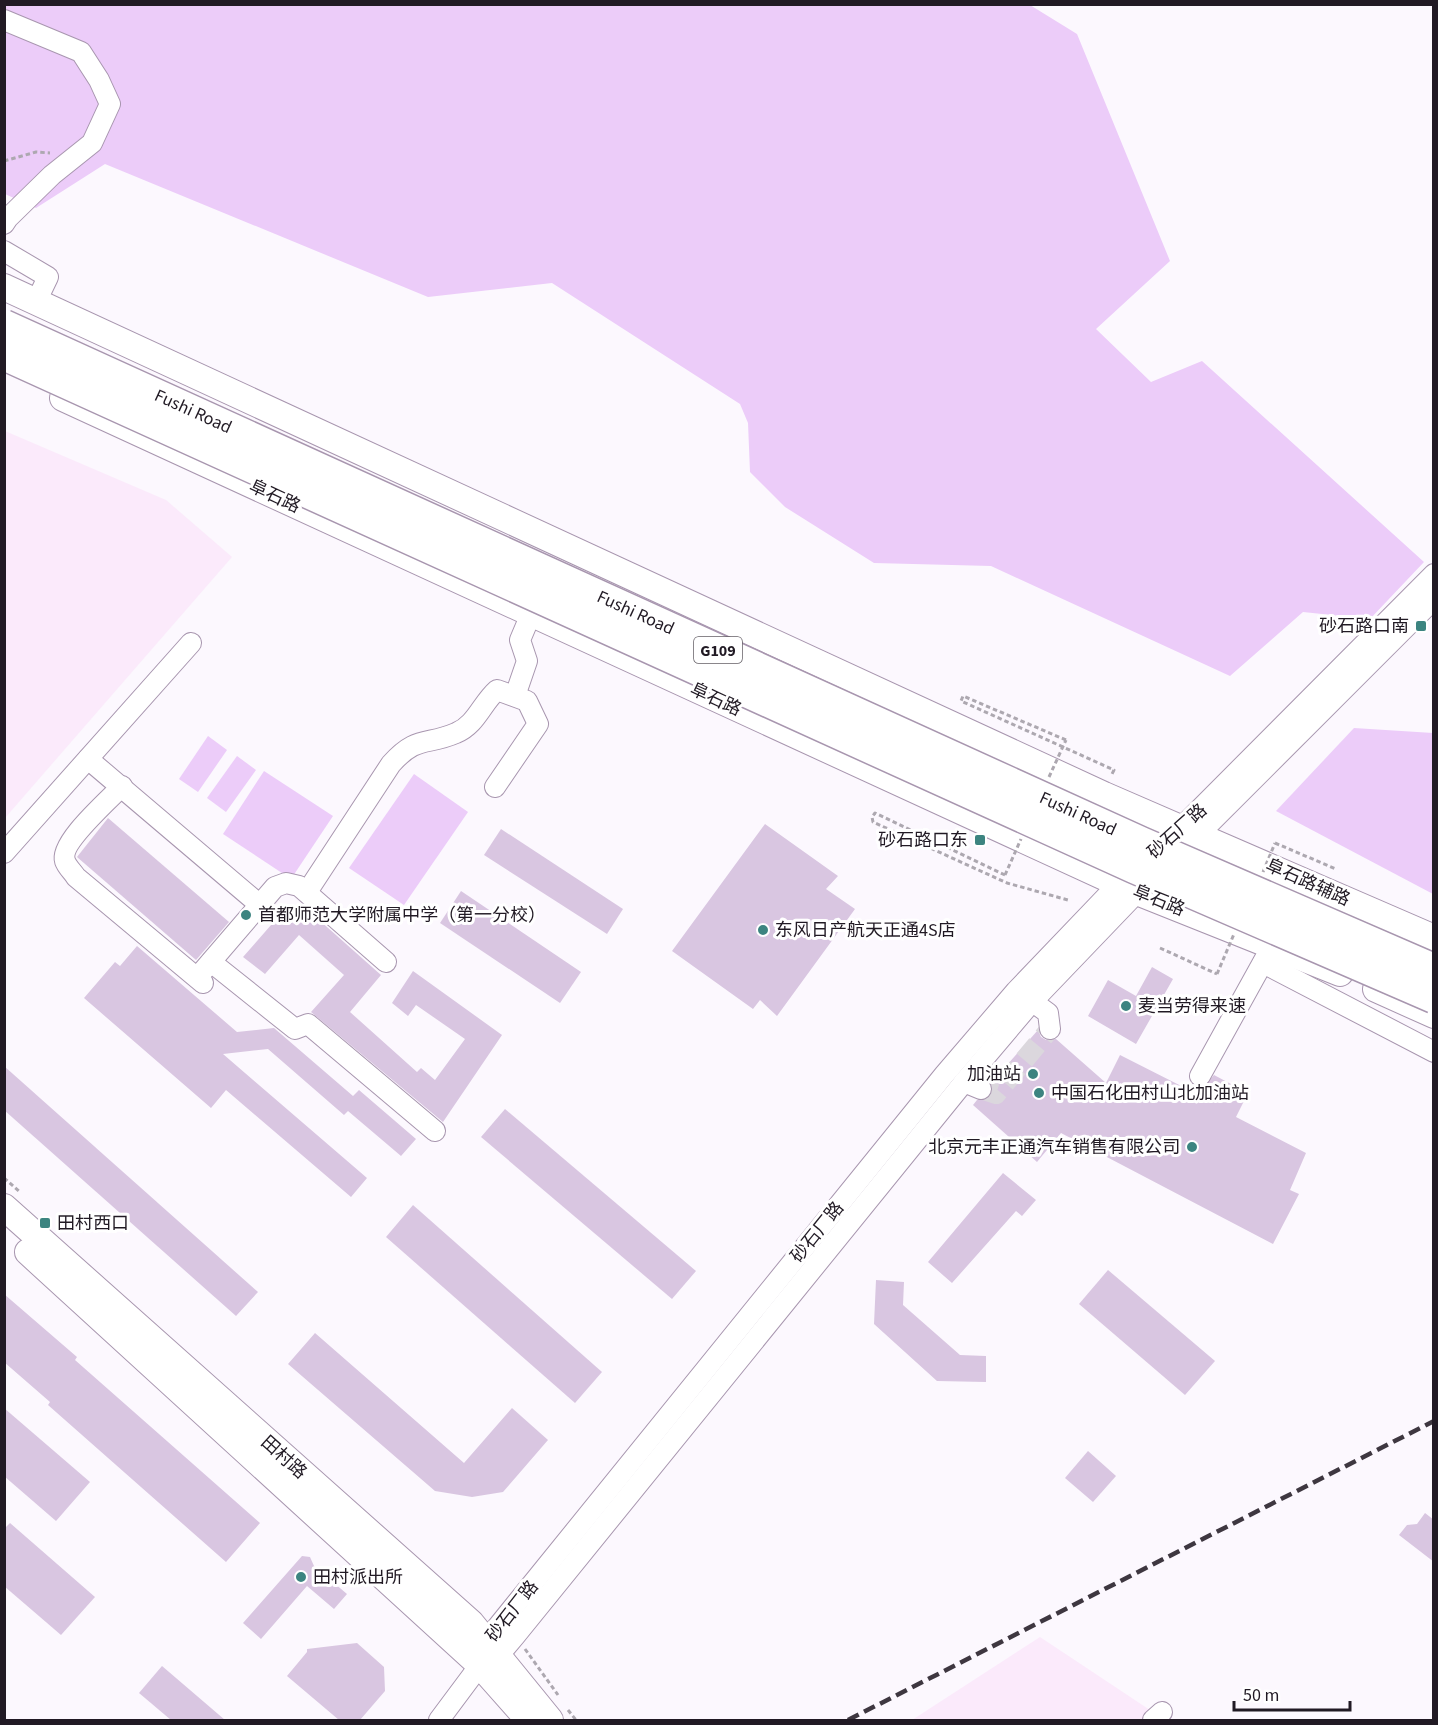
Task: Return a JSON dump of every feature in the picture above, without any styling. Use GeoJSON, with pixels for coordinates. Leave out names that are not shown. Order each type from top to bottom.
{"type":"FeatureCollection","features":[{"type":"Feature","properties":{"kind":"highway","name":"Fushi Road"},"geometry":{"type":"LineString","coordinates":[[4,325],[1142,842],[1434,969]]}},
{"type":"Feature","properties":{"kind":"highway","name":"Fushi Road"},"geometry":{"type":"LineString","coordinates":[[4,355],[1134,868],[1434,998]]}},
{"type":"Feature","properties":{"kind":"main road"},"geometry":{"type":"LineString","coordinates":[[4,288],[1082,785],[1191,831]]}},
{"type":"Feature","properties":{"kind":"main road","name":"阜石路"},"geometry":{"type":"LineString","coordinates":[[4,371],[1127,887],[1267,954],[1349,976],[1434,1015]]}},
{"type":"Feature","properties":{"kind":"main road","name":"阜石路辅路"},"geometry":{"type":"LineString","coordinates":[[1191,831],[1434,938]]}},
{"type":"Feature","properties":{"kind":"main road","name":"田村路"},"geometry":{"type":"LineString","coordinates":[[4,1207],[471,1623],[529,1720]]}},
{"type":"Feature","properties":{"kind":"main road","name":"田村路"},"geometry":{"type":"LineString","coordinates":[[4,1231],[488,1653],[550,1720]]}},
{"type":"Feature","properties":{"kind":"street"},"geometry":{"type":"LineString","coordinates":[[4,20],[81,52],[99,80],[110,104],[92,143],[66,164],[4,224]]}},
{"type":"Feature","properties":{"kind":"street"},"geometry":{"type":"LineString","coordinates":[[4,251],[48,277],[36,302]]}},
{"type":"Feature","properties":{"kind":"street","name":"砂石厂路"},"geometry":{"type":"LineString","coordinates":[[1191,831],[1434,574]]}},
{"type":"Feature","properties":{"kind":"street","name":"砂石厂路"},"geometry":{"type":"LineString","coordinates":[[488,1653],[951,1067],[1016,991],[1127,887],[1191,831],[1434,599]]}},
{"type":"Feature","properties":{"kind":"street"},"geometry":{"type":"LineString","coordinates":[[515,696],[527,661],[520,640],[531,614]]}},
{"type":"Feature","properties":{"kind":"street"},"geometry":{"type":"LineString","coordinates":[[4,853],[191,643]]}},
{"type":"Feature","properties":{"kind":"street"},"geometry":{"type":"LineString","coordinates":[[307,892],[405,748],[457,733],[472,722],[490,696],[497,690],[527,701],[538,724],[495,787]]}},
{"type":"Feature","properties":{"kind":"street"},"geometry":{"type":"LineString","coordinates":[[88,759],[260,905]]}},
{"type":"Feature","properties":{"kind":"street"},"geometry":{"type":"LineString","coordinates":[[122,786],[71,839],[65,853],[65,862],[76,877],[200,980],[211,962],[275,888],[286,883],[299,886],[307,892],[386,962]]}},
{"type":"Feature","properties":{"kind":"street","name":"砂石厂路"},"geometry":{"type":"LineString","coordinates":[[488,1653],[973,1086],[1033,1002],[1127,887]]}},
{"type":"Feature","properties":{"kind":"street"},"geometry":{"type":"LineString","coordinates":[[1200,1076],[1267,954],[1434,1052]]}},
{"type":"Feature","properties":{"kind":"street"},"geometry":{"type":"LineString","coordinates":[[211,962],[295,1029],[308,1024],[435,1131]]}},
{"type":"Feature","properties":{"kind":"street"},"geometry":{"type":"LineString","coordinates":[[1033,1002],[1048,1013],[1050,1029]]}},
{"type":"Feature","properties":{"kind":"street"},"geometry":{"type":"LineString","coordinates":[[439,1720],[488,1653]]}},
{"type":"Feature","properties":{"kind":"path"},"geometry":{"type":"LineString","coordinates":[[4,161],[36,152],[56,154],[66,164]]}},
{"type":"Feature","properties":{"kind":"path"},"geometry":{"type":"LineString","coordinates":[[1048,779],[1066,740],[963,696],[961,701],[1114,770]]}},
{"type":"Feature","properties":{"kind":"path"},"geometry":{"type":"LineString","coordinates":[[1031,842],[1021,838],[1005,874],[875,813],[872,817],[873,822],[1008,883],[1068,900]]}},
{"type":"Feature","properties":{"kind":"path"},"geometry":{"type":"LineString","coordinates":[[1275,843],[1336,868]]}},
{"type":"Feature","properties":{"kind":"path"},"geometry":{"type":"LineString","coordinates":[[1160,948],[1217,974],[1235,932],[1225,928]]}},
{"type":"Feature","properties":{"kind":"shaded area"},"geometry":{"type":"Polygon","coordinates":[[[5,5],[1030,5],[1077,34],[1170,261],[1096,329],[1151,382],[1202,361],[1424,562],[1370,619],[1303,612],[1230,676],[991,566],[874,563],[785,507],[750,472],[748,423],[740,404],[552,283],[428,297],[105,164],[36,208],[5,194],[5,5]]]}},
{"type":"Feature","properties":{"kind":"shaded area"},"geometry":{"type":"Polygon","coordinates":[[[5,431],[166,500],[232,557],[5,818],[5,431]]]}},
{"type":"Feature","properties":{"kind":"shaded area"},"geometry":{"type":"Polygon","coordinates":[[[1354,728],[1433,733],[1433,894],[1276,811],[1354,728]]]}},
{"type":"Feature","properties":{"kind":"shaded area"},"geometry":{"type":"Polygon","coordinates":[[[208,736],[227,750],[198,792],[179,779],[208,736]]]}},
{"type":"Feature","properties":{"kind":"shaded area"},"geometry":{"type":"Polygon","coordinates":[[[237,756],[256,770],[226,812],[207,798],[237,756]]]}},
{"type":"Feature","properties":{"kind":"shaded area"},"geometry":{"type":"Polygon","coordinates":[[[264,771],[333,816],[291,879],[223,834],[264,771]]]}},
{"type":"Feature","properties":{"kind":"shaded area"},"geometry":{"type":"Polygon","coordinates":[[[414,774],[468,812],[404,905],[349,868],[414,774]]]}},
{"type":"Feature","properties":{"kind":"shaded area"},"geometry":{"type":"Polygon","coordinates":[[[1040,1637],[1165,1720],[912,1720],[1040,1637]]]}},
{"type":"Feature","properties":{"kind":"building"},"geometry":{"type":"Polygon","coordinates":[[[108,818],[229,922],[196,960],[77,857],[108,818]]]}},
{"type":"Feature","properties":{"kind":"building","name":"东风日产航天正通4S店"},"geometry":{"type":"Polygon","coordinates":[[[765,824],[838,876],[826,889],[855,909],[777,1016],[760,1000],[753,1009],[672,951],[765,824]]]}},
{"type":"Feature","properties":{"kind":"building"},"geometry":{"type":"Polygon","coordinates":[[[501,829],[623,909],[607,934],[484,855],[501,829]]]}},
{"type":"Feature","properties":{"kind":"building"},"geometry":{"type":"Polygon","coordinates":[[[461,891],[581,972],[560,1003],[440,923],[461,891]]]}},
{"type":"Feature","properties":{"kind":"building"},"geometry":{"type":"Polygon","coordinates":[[[300,903],[381,975],[350,1012],[417,1072],[421,1068],[435,1080],[465,1039],[416,1005],[408,1016],[392,1003],[413,971],[502,1035],[443,1122],[311,1012],[344,975],[299,935],[265,974],[243,957],[278,917],[285,921],[300,903]]]}},
{"type":"Feature","properties":{"kind":"building"},"geometry":{"type":"Polygon","coordinates":[[[137,946],[237,1032],[274,1028],[353,1096],[359,1090],[416,1139],[401,1156],[348,1111],[344,1115],[268,1049],[223,1054],[367,1178],[351,1197],[226,1090],[211,1108],[84,998],[115,962],[120,966],[137,946]]]}},
{"type":"Feature","properties":{"kind":"building","name":"麦当劳得来速"},"geometry":{"type":"Polygon","coordinates":[[[1152,967],[1173,979],[1136,1044],[1088,1016],[1108,980],[1136,996],[1152,967]]]}},
{"type":"Feature","properties":{"kind":"building","name":"北京元丰正通汽车销售有限公司"},"geometry":{"type":"Polygon","coordinates":[[[1038,1030],[1041,1037],[1046,1040],[1056,1039],[1106,1083],[1120,1055],[1197,1094],[1214,1075],[1248,1093],[1236,1117],[1306,1153],[1290,1190],[1299,1194],[1273,1244],[1061,1133],[1037,1162],[973,1105],[977,1100],[989,1098],[992,1093],[991,1083],[1038,1030]]]}},
{"type":"Feature","properties":{"kind":"building"},"geometry":{"type":"Polygon","coordinates":[[[4,1066],[258,1292],[236,1316],[4,1110],[4,1066]]]}},
{"type":"Feature","properties":{"kind":"building"},"geometry":{"type":"Polygon","coordinates":[[[505,1109],[696,1271],[672,1299],[481,1137],[505,1109]]]}},
{"type":"Feature","properties":{"kind":"building"},"geometry":{"type":"Polygon","coordinates":[[[1003,1173],[1036,1200],[1022,1216],[1016,1211],[952,1283],[928,1262],[1003,1173]]]}},
{"type":"Feature","properties":{"kind":"building"},"geometry":{"type":"Polygon","coordinates":[[[413,1205],[602,1372],[575,1403],[386,1237],[413,1205]]]}},
{"type":"Feature","properties":{"kind":"building"},"geometry":{"type":"Polygon","coordinates":[[[1108,1270],[1215,1361],[1185,1395],[1079,1304],[1108,1270]]]}},
{"type":"Feature","properties":{"kind":"building"},"geometry":{"type":"Polygon","coordinates":[[[876,1280],[904,1282],[903,1305],[960,1355],[986,1356],[986,1382],[937,1381],[874,1324],[876,1280]]]}},
{"type":"Feature","properties":{"kind":"building"},"geometry":{"type":"Polygon","coordinates":[[[4,1294],[77,1357],[75,1360],[260,1523],[226,1562],[48,1405],[50,1402],[4,1362],[4,1294]]]}},
{"type":"Feature","properties":{"kind":"building"},"geometry":{"type":"Polygon","coordinates":[[[315,1333],[464,1463],[512,1408],[548,1440],[503,1492],[472,1497],[435,1491],[288,1364],[315,1333]]]}},
{"type":"Feature","properties":{"kind":"building"},"geometry":{"type":"Polygon","coordinates":[[[4,1408],[90,1482],[56,1521],[4,1476],[4,1408]]]}},
{"type":"Feature","properties":{"kind":"building"},"geometry":{"type":"Polygon","coordinates":[[[1088,1451],[1116,1476],[1093,1502],[1065,1478],[1088,1451]]]}},
{"type":"Feature","properties":{"kind":"building"},"geometry":{"type":"Polygon","coordinates":[[[1425,1513],[1434,1520],[1434,1562],[1399,1535],[1407,1525],[1417,1524],[1425,1513]]]}},
{"type":"Feature","properties":{"kind":"building"},"geometry":{"type":"Polygon","coordinates":[[[10,1523],[95,1597],[61,1635],[4,1586],[4,1529],[10,1523]]]}},
{"type":"Feature","properties":{"kind":"building"},"geometry":{"type":"Polygon","coordinates":[[[302,1556],[310,1557],[314,1566],[347,1594],[334,1609],[307,1586],[261,1639],[243,1623],[302,1556]]]}},
{"type":"Feature","properties":{"kind":"building"},"geometry":{"type":"Polygon","coordinates":[[[357,1643],[384,1667],[385,1691],[360,1720],[339,1720],[287,1676],[307,1649],[357,1643]]]}},
{"type":"Feature","properties":{"kind":"building"},"geometry":{"type":"Polygon","coordinates":[[[162,1666],[225,1720],[171,1720],[139,1693],[162,1666]]]}},
{"type":"Feature","properties":{"kind":"tunnel"},"geometry":{"type":"LineString","coordinates":[[981,1089],[996,1094],[1050,1029]]}},
{"type":"Feature","properties":{"kind":"railway"},"geometry":{"type":"LineString","coordinates":[[848,1720],[1434,1421]]}},
{"type":"Feature","properties":{"kind":"place","name":"砂石路口南"},"geometry":{"type":"Point","coordinates":[1421,626]}},
{"type":"Feature","properties":{"kind":"place","name":"砂石路口东"},"geometry":{"type":"Point","coordinates":[980,840]}},
{"type":"Feature","properties":{"kind":"place","name":"首都师范大学附属中学（第一分校）"},"geometry":{"type":"Point","coordinates":[246,915]}},
{"type":"Feature","properties":{"kind":"place","name":"东风日产航天正通4S店"},"geometry":{"type":"Point","coordinates":[763,930]}},
{"type":"Feature","properties":{"kind":"place","name":"麦当劳得来速"},"geometry":{"type":"Point","coordinates":[1126,1006]}},
{"type":"Feature","properties":{"kind":"place","name":"加油站"},"geometry":{"type":"Point","coordinates":[1033,1074]}},
{"type":"Feature","properties":{"kind":"place","name":"中国石化田村山北加油站"},"geometry":{"type":"Point","coordinates":[1039,1093]}},
{"type":"Feature","properties":{"kind":"place","name":"北京元丰正通汽车销售有限公司"},"geometry":{"type":"Point","coordinates":[1192,1147]}},
{"type":"Feature","properties":{"kind":"place","name":"田村西口"},"geometry":{"type":"Point","coordinates":[45,1223]}},
{"type":"Feature","properties":{"kind":"place","name":"田村派出所"},"geometry":{"type":"Point","coordinates":[301,1577]}}]}
